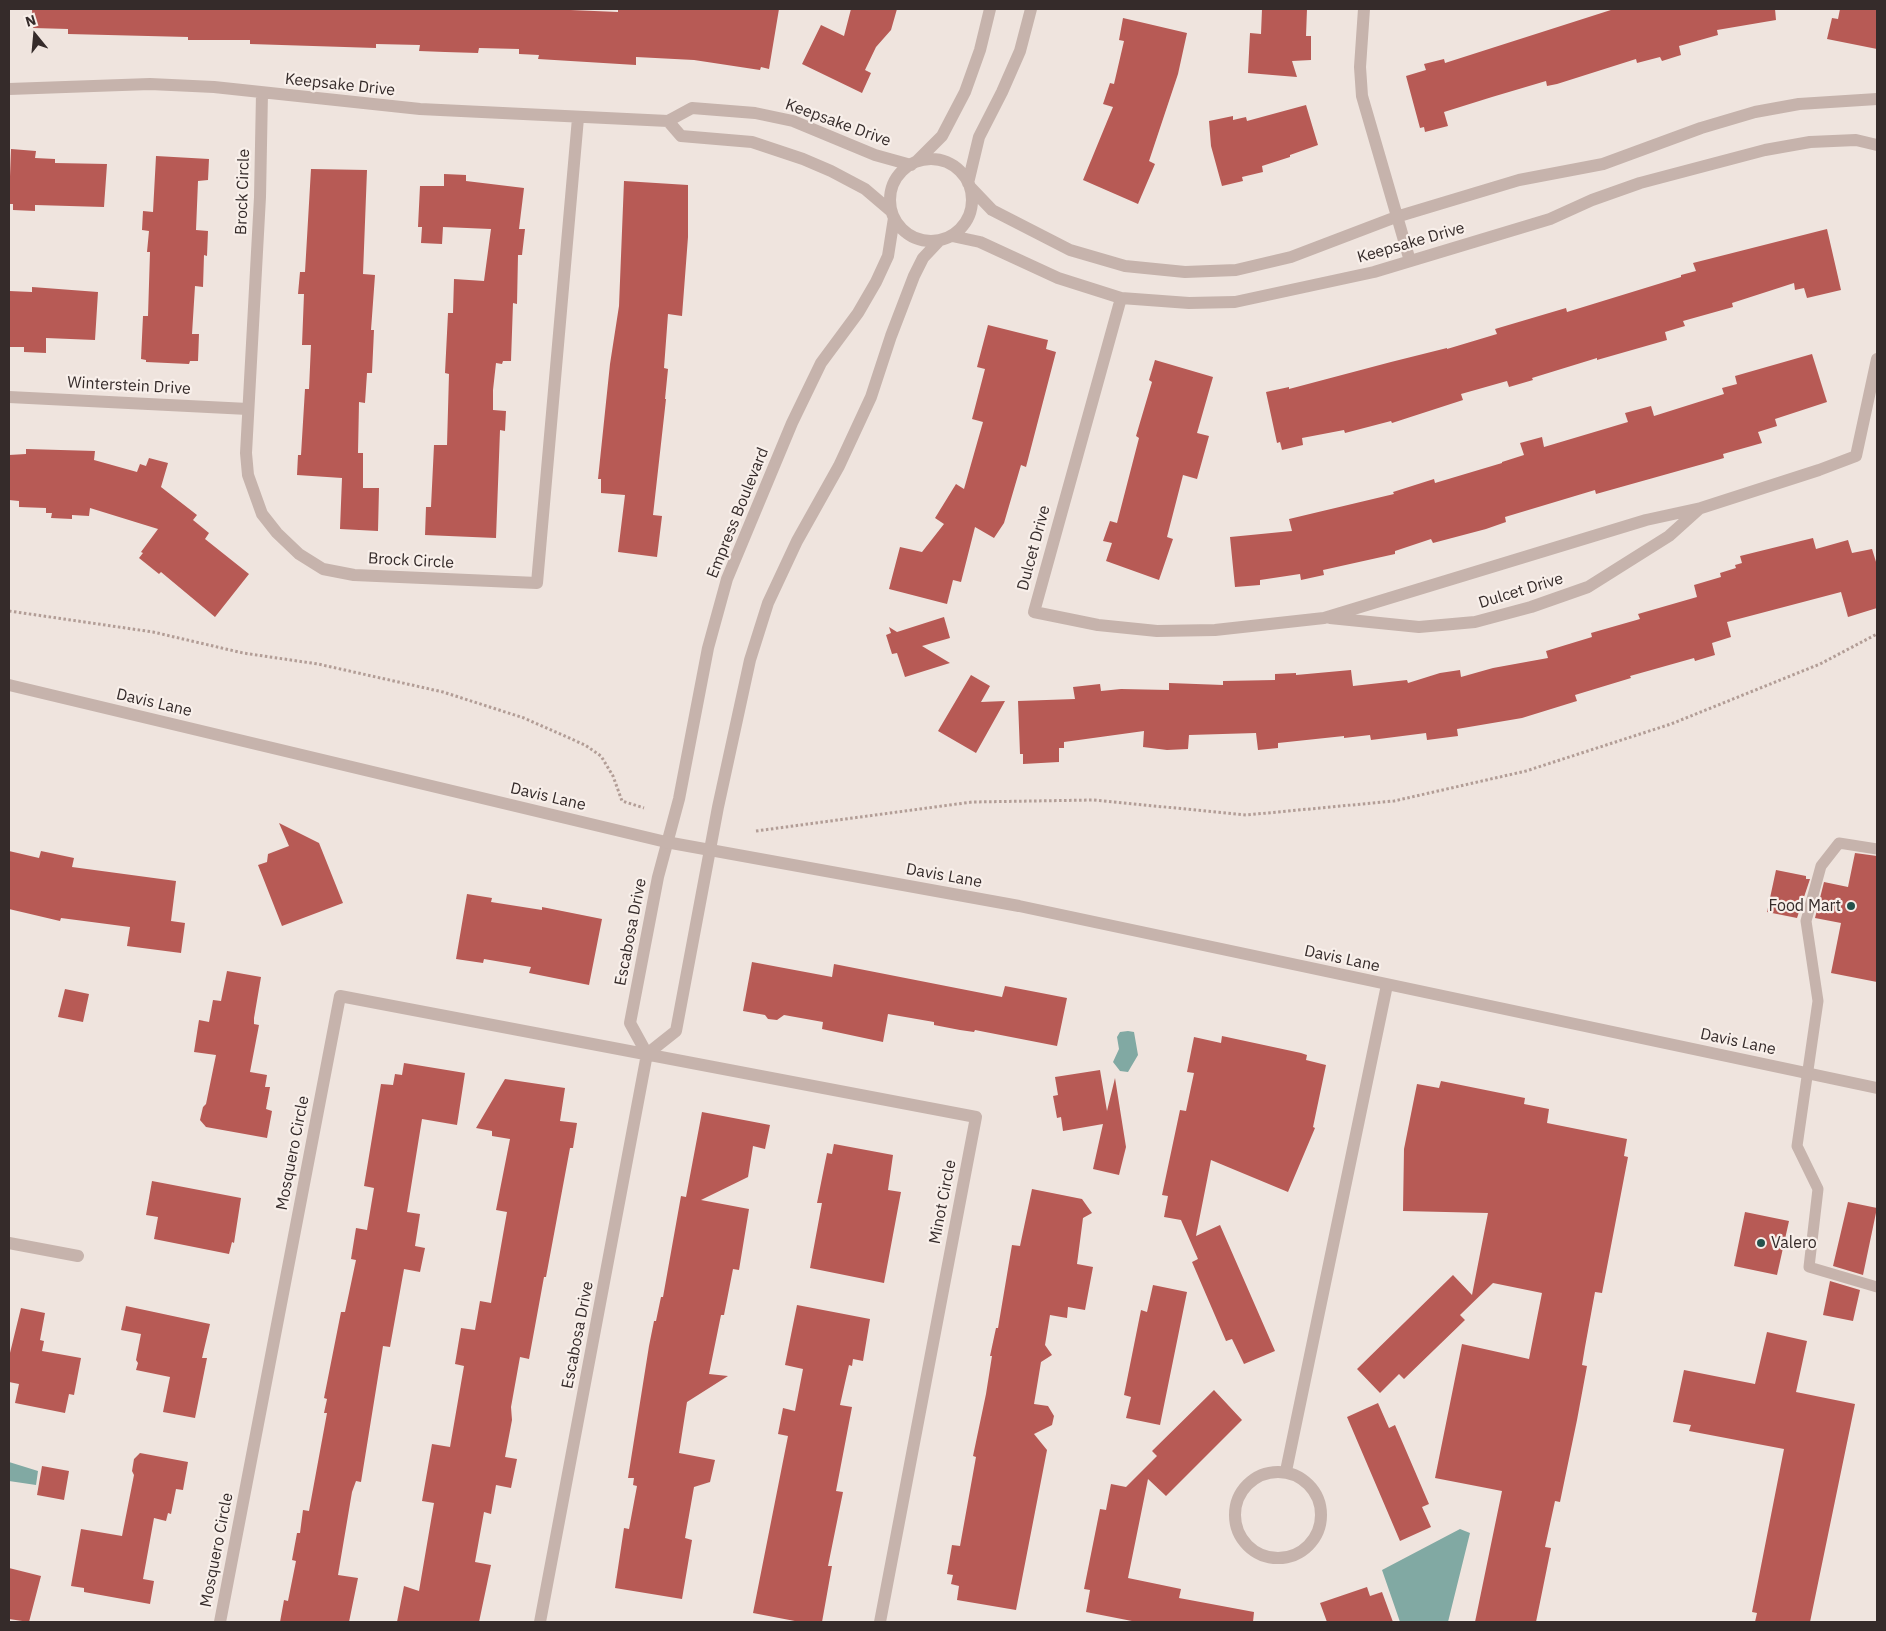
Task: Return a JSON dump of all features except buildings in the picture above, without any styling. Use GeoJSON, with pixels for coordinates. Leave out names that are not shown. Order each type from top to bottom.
{"type":"FeatureCollection","features":[{"type":"Feature","properties":{"kind":"street"},"geometry":{"type":"LineString","coordinates":[[893,215],[890,192],[895,179],[942,136],[965,92],[980,50],[990,9]]}},
{"type":"Feature","properties":{"kind":"street"},"geometry":{"type":"LineString","coordinates":[[668,121],[681,136],[752,142],[810,162],[865,190],[893,215],[902,229],[912,237],[925,241],[939,241],[952,236],[962,227],[969,215],[972,202],[970,185],[979,138],[1020,51],[1030,9]]}},
{"type":"Feature","properties":{"kind":"street"},"geometry":{"type":"LineString","coordinates":[[1364,9],[1360,67],[1362,96],[1410,261]]}},
{"type":"Feature","properties":{"kind":"street","name":"Keepsake Drive"},"geometry":{"type":"LineString","coordinates":[[9,89],[150,84],[214,87],[420,109],[668,121],[692,108],[754,113],[793,121],[875,155],[913,163]]}},
{"type":"Feature","properties":{"kind":"street","name":"Brock Circle"},"geometry":{"type":"LineString","coordinates":[[262,93],[260,197],[246,452],[248,475],[262,514],[277,533],[299,554],[323,569],[354,575],[538,583],[578,118]]}},
{"type":"Feature","properties":{"kind":"street","name":"Keepsake Drive"},"geometry":{"type":"LineString","coordinates":[[970,185],[992,210],[1070,250],[1125,266],[1185,272],[1236,270],[1291,257],[1396,217],[1519,180],[1603,164],[1701,128],[1755,112],[1799,104],[1877,99]]}},
{"type":"Feature","properties":{"kind":"street","name":"Keepsake Drive"},"geometry":{"type":"LineString","coordinates":[[952,236],[980,242],[1058,278],[1120,298],[1189,303],[1235,302],[1374,272],[1550,219],[1592,200],[1640,183],[1765,150],[1810,142],[1856,140],[1877,145]]}},
{"type":"Feature","properties":{"kind":"street"},"geometry":{"type":"LineString","coordinates":[[913,163],[929,159],[942,160],[955,166],[965,176],[970,185]]}},
{"type":"Feature","properties":{"kind":"street","name":"Empress Boulevard"},"geometry":{"type":"LineString","coordinates":[[666,842],[679,799],[708,648],[727,579],[792,423],[821,363],[858,313],[880,274],[888,256],[893,215]]}},
{"type":"Feature","properties":{"kind":"street"},"geometry":{"type":"LineString","coordinates":[[647,1054],[676,1031],[710,852],[750,660],[768,603],[797,541],[839,466],[871,398],[891,336],[914,276],[923,258],[939,241]]}},
{"type":"Feature","properties":{"kind":"street","name":"Dulcet Drive"},"geometry":{"type":"LineString","coordinates":[[1120,298],[1034,612],[1098,625],[1157,630],[1215,630],[1324,618],[1646,520],[1701,508],[1820,470],[1856,456],[1877,359]]}},
{"type":"Feature","properties":{"kind":"street","name":"Winterstein Drive"},"geometry":{"type":"LineString","coordinates":[[9,397],[248,409]]}},
{"type":"Feature","properties":{"kind":"street","name":"Dulcet Drive"},"geometry":{"type":"LineString","coordinates":[[1324,618],[1420,627],[1475,622],[1531,607],[1588,587],[1668,536],[1701,508]]}},
{"type":"Feature","properties":{"kind":"street","name":"Davis Lane"},"geometry":{"type":"LineString","coordinates":[[9,685],[710,852],[1019,906],[1877,1088]]}},
{"type":"Feature","properties":{"kind":"street","name":"Escabosa Drive"},"geometry":{"type":"LineString","coordinates":[[542,1622],[647,1054],[630,1023],[666,842]]}},
{"type":"Feature","properties":{"kind":"street"},"geometry":{"type":"LineString","coordinates":[[1286,1471],[1387,985]]}},
{"type":"Feature","properties":{"kind":"street","name":"Mosquero Circle"},"geometry":{"type":"LineString","coordinates":[[220,1622],[340,996],[647,1054]]}},
{"type":"Feature","properties":{"kind":"street","name":"Minot Circle"},"geometry":{"type":"LineString","coordinates":[[647,1054],[976,1117],[880,1622]]}},
{"type":"Feature","properties":{"kind":"street"},"geometry":{"type":"LineString","coordinates":[[9,1243],[78,1256]]}},
{"type":"Feature","properties":{"kind":"street"},"geometry":{"type":"LineString","coordinates":[[1286,1471],[1308,1482],[1320,1503],[1320,1527],[1307,1548],[1300,1552],[1285,1558],[1261,1556],[1241,1541],[1233,1518],[1240,1492],[1260,1474],[1286,1471]]}},
{"type":"Feature","properties":{"kind":"lane"},"geometry":{"type":"LineString","coordinates":[[1877,849],[1839,843],[1821,866],[1806,921],[1818,1001],[1797,1146],[1818,1189],[1809,1267],[1877,1287]]}},
{"type":"Feature","properties":{"kind":"path"},"geometry":{"type":"LineString","coordinates":[[9,611],[154,632],[243,653],[318,664],[443,692],[524,718],[585,746],[601,756],[613,776],[622,801],[644,808]]}},
{"type":"Feature","properties":{"kind":"path"},"geometry":{"type":"LineString","coordinates":[[756,831],[972,802],[1094,800],[1246,815],[1394,800],[1526,771],[1671,724],[1820,664],[1877,634]]}},
{"type":"Feature","properties":{"kind":"water"},"geometry":{"type":"Polygon","coordinates":[[[1120,1032],[1134,1032],[1138,1055],[1128,1072],[1120,1071],[1113,1062],[1119,1049],[1117,1037],[1120,1032]]]}},
{"type":"Feature","properties":{"kind":"water"},"geometry":{"type":"Polygon","coordinates":[[[9,1462],[38,1471],[36,1485],[9,1481],[9,1462]]]}},
{"type":"Feature","properties":{"kind":"water"},"geometry":{"type":"Polygon","coordinates":[[[1460,1529],[1470,1533],[1448,1622],[1400,1622],[1382,1570],[1460,1529]]]}},
{"type":"Feature","properties":{"kind":"place","name":"Food Mart"},"geometry":{"type":"Point","coordinates":[1851,906]}},
{"type":"Feature","properties":{"kind":"place","name":"Valero"},"geometry":{"type":"Point","coordinates":[1761,1243]}}]}
